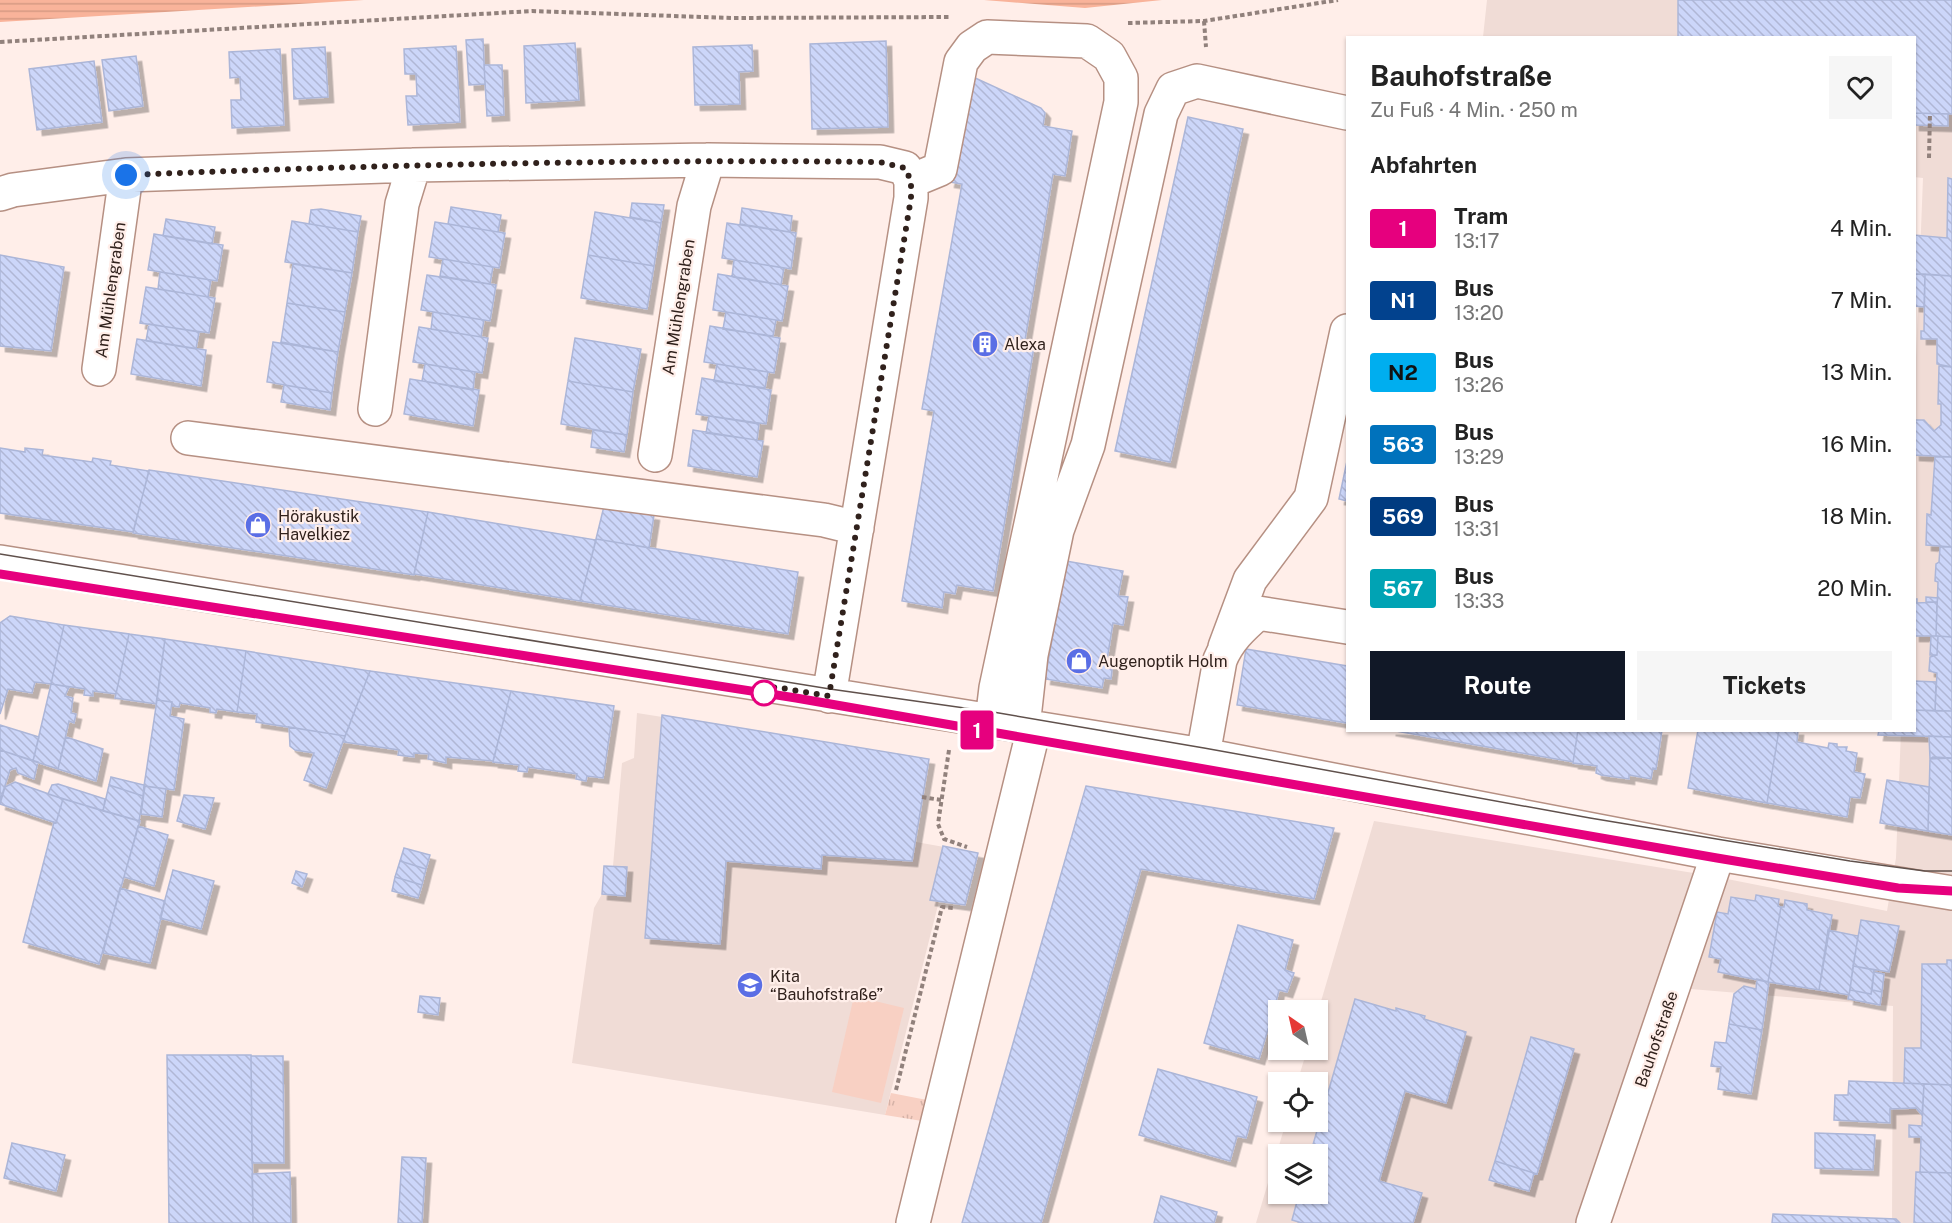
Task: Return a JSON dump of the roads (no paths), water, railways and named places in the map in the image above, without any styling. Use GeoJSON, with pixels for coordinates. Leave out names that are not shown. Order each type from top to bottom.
{"type":"FeatureCollection","features":[{"type":"Feature","properties":{"kind":"street"},"geometry":{"type":"LineString","coordinates":[[911,181],[940,170],[961,62],[972,47],[987,37],[1087,41],[1109,56],[1121,78],[1121,102],[996,688],[1016,725]]}},
{"type":"Feature","properties":{"kind":"street"},"geometry":{"type":"LineString","coordinates":[[913,1223],[1003,855],[1016,725],[1057,530],[1088,445],[1161,114],[1173,89],[1197,81],[1346,113]]}},
{"type":"Feature","properties":{"kind":"street"},"geometry":{"type":"LineString","coordinates":[[0,195],[13,190],[126,175],[414,165],[708,160],[880,162],[905,168],[911,181],[911,198],[829,696]]}},
{"type":"Feature","properties":{"kind":"street","name":"Am Mühlengraben"},"geometry":{"type":"LineString","coordinates":[[655,455],[694,206],[708,160]]}},
{"type":"Feature","properties":{"kind":"street"},"geometry":{"type":"LineString","coordinates":[[375,409],[402,204],[414,165]]}},
{"type":"Feature","properties":{"kind":"street","name":"Am Mühlengraben"},"geometry":{"type":"LineString","coordinates":[[99,369],[126,175]]}},
{"type":"Feature","properties":{"kind":"street"},"geometry":{"type":"LineString","coordinates":[[1203,755],[1220,660],[1250,580],[1311,498],[1346,336]]}},
{"type":"Feature","properties":{"kind":"street"},"geometry":{"type":"LineString","coordinates":[[188,438],[813,518],[857,528]]}},
{"type":"Feature","properties":{"kind":"street"},"geometry":{"type":"LineString","coordinates":[[0,562],[1203,755],[1718,854],[1952,893]]}},
{"type":"Feature","properties":{"kind":"street"},"geometry":{"type":"LineString","coordinates":[[1225,646],[1258,613],[1346,627]]}},
{"type":"Feature","properties":{"kind":"street","name":"Bauhofstraße"},"geometry":{"type":"LineString","coordinates":[[1593,1223],[1718,854]]}},
{"type":"Feature","properties":{"kind":"tram line"},"geometry":{"type":"LineString","coordinates":[[0,554],[830,689],[993,712],[1590,818],[1850,861],[1925,871],[1952,871]]}},
{"type":"Feature","properties":{"kind":"tram line"},"geometry":{"type":"LineString","coordinates":[[0,574],[796,698],[1898,888],[1952,891]]}},
{"type":"Feature","properties":{"kind":"tram line","name":"1"},"geometry":{"type":"LineString","coordinates":[[0,574],[796,698],[1590,838],[1898,888],[1952,891]]}},
{"type":"Feature","properties":{"kind":"place","name":"Alexa"},"geometry":{"type":"Point","coordinates":[985,344]}},
{"type":"Feature","properties":{"kind":"place","name":"Hörakustik Havelkiez"},"geometry":{"type":"Point","coordinates":[258,525]}},
{"type":"Feature","properties":{"kind":"place","name":"Augenoptik Holm"},"geometry":{"type":"Point","coordinates":[1079,661]}},
{"type":"Feature","properties":{"kind":"place","name":"Kita “Bauhofstraße”"},"geometry":{"type":"Point","coordinates":[750,985]}}]}
